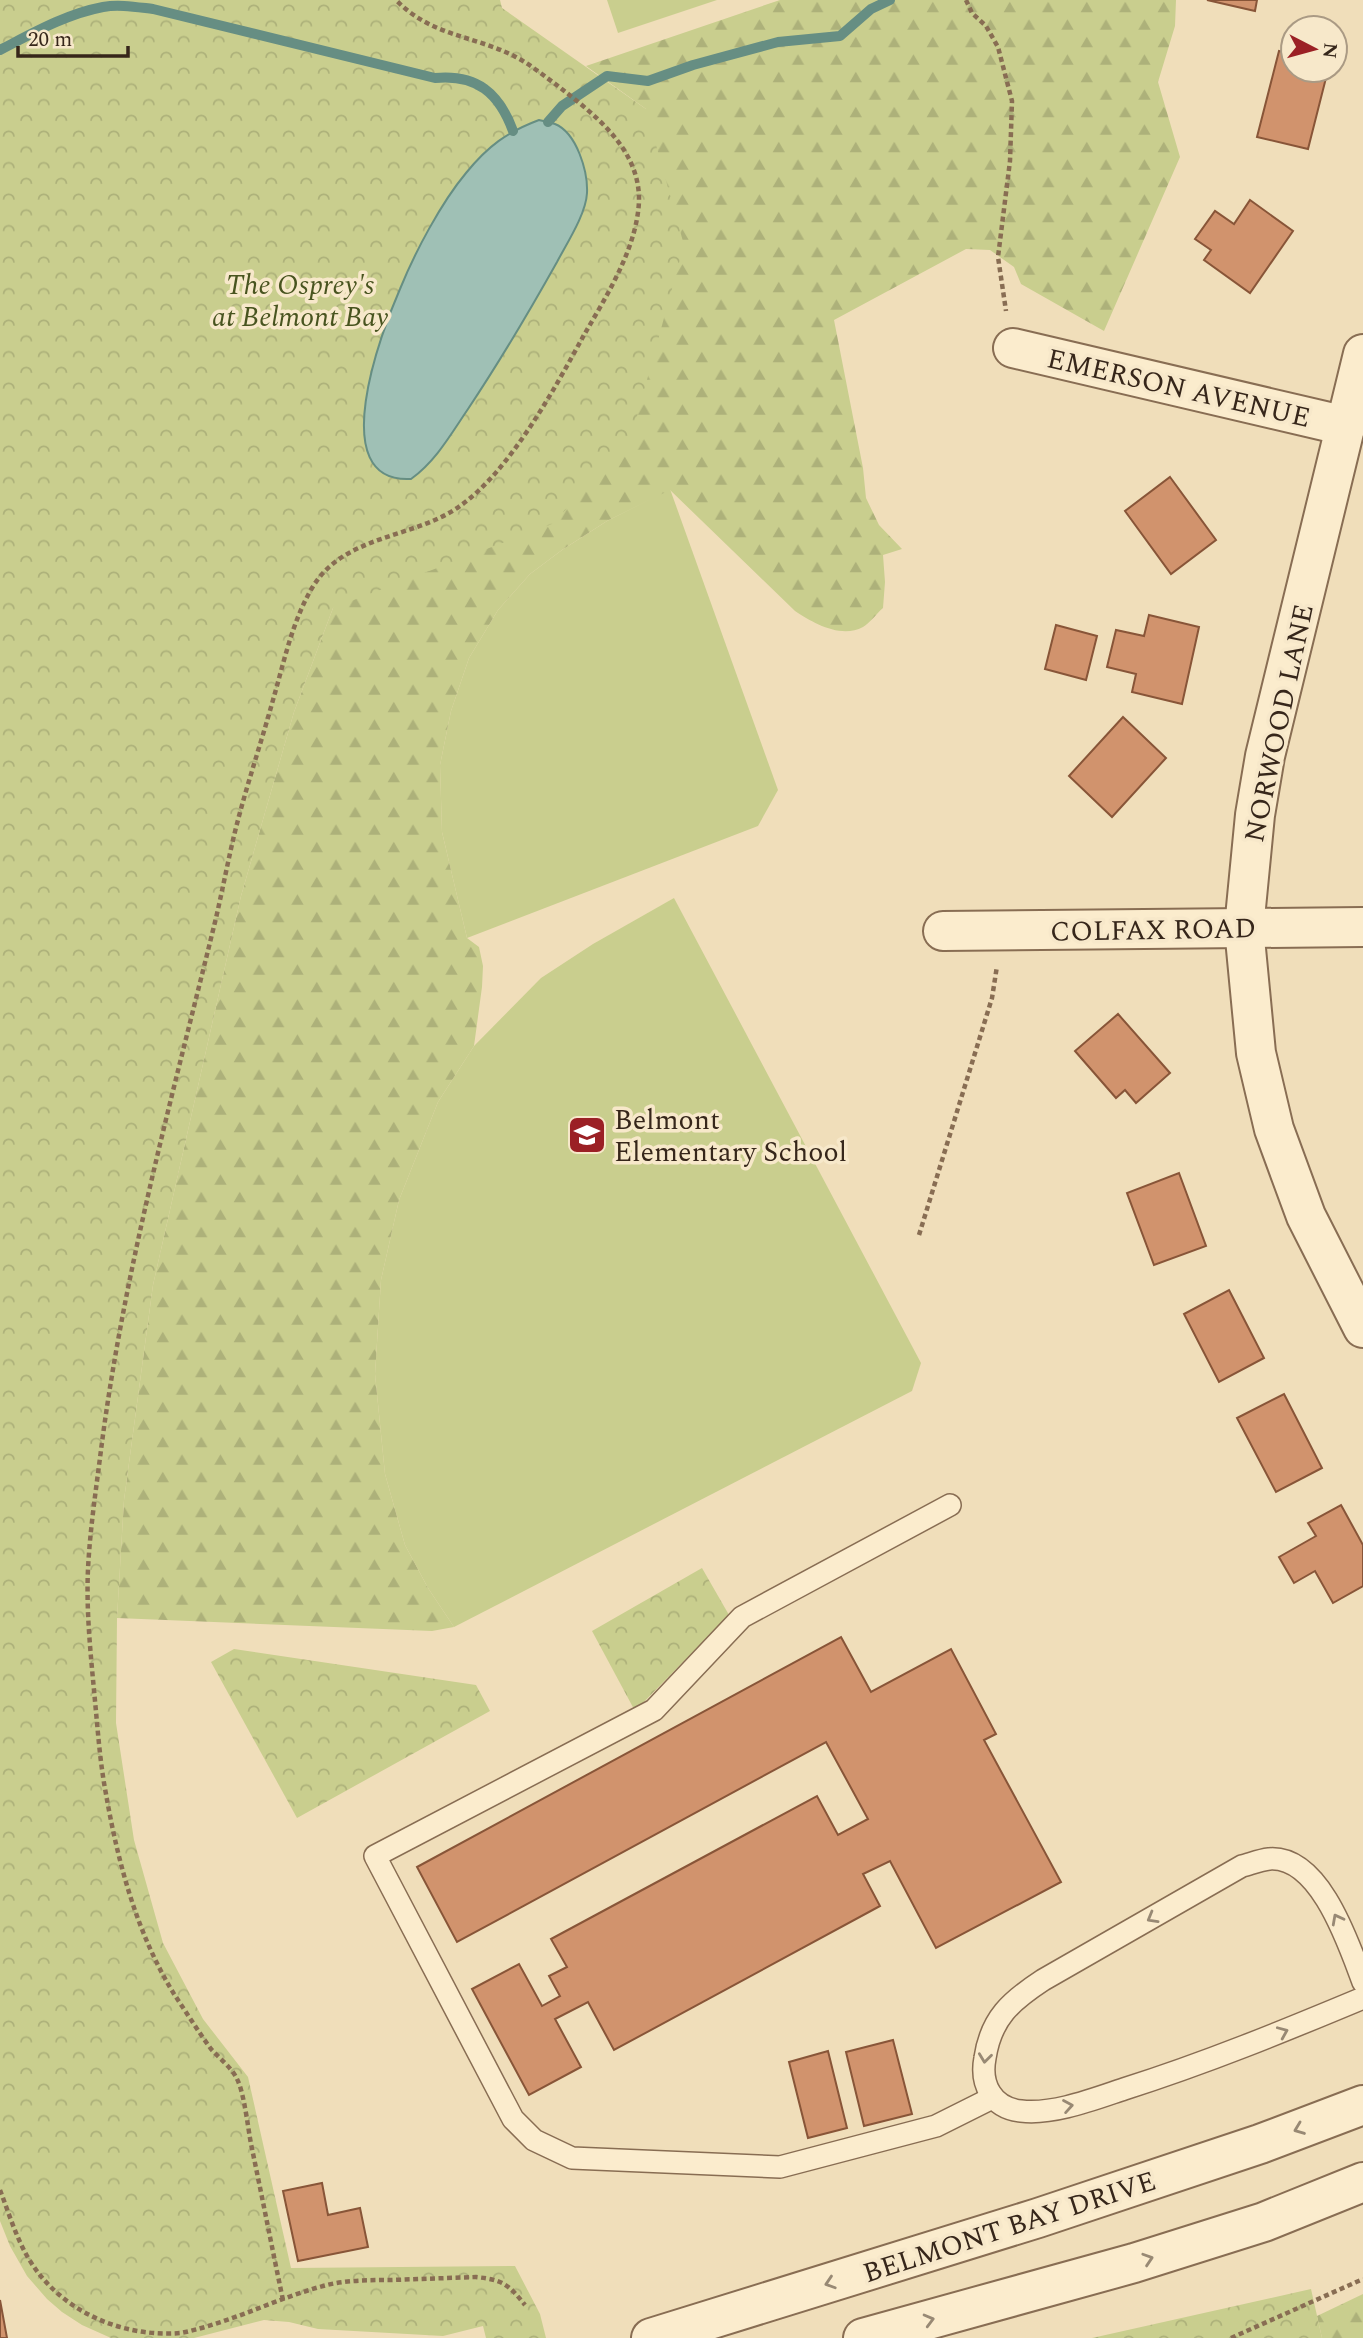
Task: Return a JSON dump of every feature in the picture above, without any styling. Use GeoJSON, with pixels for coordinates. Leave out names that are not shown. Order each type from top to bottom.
{"type":"FeatureCollection","features":[{"type":"Feature","properties":{"kind":"street","name":"EMERSON AVENUE"},"geometry":{"type":"LineString","coordinates":[[1013,348],[1346,426]]}},
{"type":"Feature","properties":{"kind":"street","name":"NORWOOD LANE"},"geometry":{"type":"LineString","coordinates":[[1363,354],[1265,755],[1255,815],[1244,928],[1255,1053],[1274,1129],[1306,1216],[1363,1328]]}},
{"type":"Feature","properties":{"kind":"street","name":"COLFAX ROAD"},"geometry":{"type":"LineString","coordinates":[[943,931],[1363,926]]}},
{"type":"Feature","properties":{"kind":"street","name":"BELMONT BAY DRIVE"},"geometry":{"type":"LineString","coordinates":[[651,2338],[1063,2209],[1261,2144],[1363,2105]]}},
{"type":"Feature","properties":{"kind":"street"},"geometry":{"type":"LineString","coordinates":[[863,2338],[1135,2263],[1264,2222],[1363,2182]]}},
{"type":"Feature","properties":{"kind":"lane"},"geometry":{"type":"LineString","coordinates":[[950,1505],[742,1617],[654,1710],[375,1856],[513,2119],[534,2140],[572,2158],[780,2167],[936,2126],[992,2098]]}},
{"type":"Feature","properties":{"kind":"lane"},"geometry":{"type":"LineString","coordinates":[[1363,1982],[1332,1908],[1315,1884],[1304,1872],[1289,1863],[1269,1858],[1242,1866],[1018,1997],[996,2020],[983,2067],[985,2086],[992,2098],[1018,2111],[1079,2104],[1181,2071],[1363,1998]]}},
{"type":"Feature","properties":{"kind":"path"},"geometry":{"type":"LineString","coordinates":[[283,2300],[238,2080],[189,2017],[151,1951],[127,1885],[106,1794],[90,1644],[88,1579],[107,1403],[166,1117],[234,836],[299,613],[320,575],[336,560],[365,544],[436,520],[465,503],[503,462],[544,407],[608,292],[626,254],[639,204],[636,174],[632,165],[617,141],[594,115],[510,54],[449,34],[411,15],[396,0]]}},
{"type":"Feature","properties":{"kind":"path"},"geometry":{"type":"LineString","coordinates":[[966,0],[972,13],[986,26],[998,47],[1012,101],[1010,161],[998,257],[999,278],[1013,348]]}},
{"type":"Feature","properties":{"kind":"path"},"geometry":{"type":"LineString","coordinates":[[919,1235],[992,998],[998,957],[995,930]]}},
{"type":"Feature","properties":{"kind":"path"},"geometry":{"type":"LineString","coordinates":[[0,2190],[26,2255],[56,2293],[99,2323],[121,2332],[140,2336],[180,2333],[321,2286],[344,2281],[477,2277],[503,2282],[525,2305]]}},
{"type":"Feature","properties":{"kind":"path"},"geometry":{"type":"LineString","coordinates":[[1231,2338],[1363,2279]]}},
{"type":"Feature","properties":{"kind":"green space","name":"The Osprey's at Belmont Bay"},"geometry":{"type":"Polygon","coordinates":[[[0,0],[500,0],[502,8],[646,109],[684,245],[630,442],[552,524],[333,608],[294,712],[241,896],[153,1285],[124,1500],[117,1618],[116,1723],[134,1840],[163,1943],[203,2019],[248,2077],[291,2268],[515,2266],[540,2314],[546,2338],[486,2338],[483,2326],[443,2336],[318,2329],[289,2322],[264,2320],[194,2338],[111,2338],[82,2325],[47,2299],[27,2276],[0,2221],[0,0]]]}},
{"type":"Feature","properties":{"kind":"green space"},"geometry":{"type":"Polygon","coordinates":[[[607,0],[717,0],[618,33],[607,0]]]}},
{"type":"Feature","properties":{"kind":"green space"},"geometry":{"type":"Polygon","coordinates":[[[780,0],[1176,0],[1175,26],[1158,82],[1180,157],[1104,331],[1021,284],[1014,267],[990,250],[966,249],[834,320],[863,468],[866,498],[879,525],[902,549],[883,555],[883,608],[863,627],[846,631],[828,628],[795,611],[670,490],[607,521],[562,550],[530,574],[498,610],[469,658],[451,711],[440,765],[442,832],[467,938],[479,947],[483,966],[474,1046],[438,1102],[399,1200],[381,1280],[375,1374],[385,1474],[405,1545],[428,1588],[454,1627],[432,1631],[117,1618],[124,1500],[153,1285],[241,896],[294,712],[333,608],[646,109],[586,66],[780,0]]]}},
{"type":"Feature","properties":{"kind":"green space"},"geometry":{"type":"Polygon","coordinates":[[[670,489],[778,790],[758,826],[467,938],[442,832],[440,765],[451,711],[469,658],[498,610],[530,574],[607,521],[670,489]]]}},
{"type":"Feature","properties":{"kind":"green space"},"geometry":{"type":"Polygon","coordinates":[[[674,898],[921,1363],[912,1391],[454,1627],[428,1588],[405,1545],[385,1474],[375,1374],[381,1280],[399,1200],[438,1102],[474,1046],[541,978],[593,944],[674,898]]]}},
{"type":"Feature","properties":{"kind":"green space"},"geometry":{"type":"Polygon","coordinates":[[[702,1568],[729,1615],[635,1711],[592,1631],[702,1568]]]}},
{"type":"Feature","properties":{"kind":"green space"},"geometry":{"type":"Polygon","coordinates":[[[234,1649],[476,1685],[490,1711],[297,1818],[211,1662],[234,1649]]]}},
{"type":"Feature","properties":{"kind":"green space"},"geometry":{"type":"Polygon","coordinates":[[[1311,2289],[1322,2338],[1092,2338],[1311,2289]]]}},
{"type":"Feature","properties":{"kind":"green space"},"geometry":{"type":"Polygon","coordinates":[[[1363,2294],[1363,2338],[1322,2338],[1317,2316],[1363,2294]]]}},
{"type":"Feature","properties":{"kind":"water"},"geometry":{"type":"Polygon","coordinates":[[[539,120],[553,123],[563,129],[580,154],[586,175],[587,193],[580,219],[514,336],[442,447],[411,479],[385,474],[370,457],[364,432],[366,401],[372,368],[406,275],[438,213],[474,163],[499,141],[539,120]]]}},
{"type":"Feature","properties":{"kind":"building"},"geometry":{"type":"Polygon","coordinates":[[[1207,0],[1257,0],[1255,11],[1207,0]]]}},
{"type":"Feature","properties":{"kind":"building"},"geometry":{"type":"Polygon","coordinates":[[[1279,51],[1279,84],[1324,84],[1308,149],[1257,137],[1279,51]]]}},
{"type":"Feature","properties":{"kind":"building"},"geometry":{"type":"Polygon","coordinates":[[[1250,200],[1293,231],[1250,293],[1204,260],[1211,250],[1195,239],[1215,211],[1234,224],[1250,200]]]}},
{"type":"Feature","properties":{"kind":"building"},"geometry":{"type":"Polygon","coordinates":[[[1170,477],[1216,540],[1171,574],[1125,511],[1170,477]]]}},
{"type":"Feature","properties":{"kind":"building"},"geometry":{"type":"Polygon","coordinates":[[[1149,615],[1199,627],[1182,704],[1132,692],[1136,674],[1107,667],[1116,630],[1144,636],[1149,615]]]}},
{"type":"Feature","properties":{"kind":"building"},"geometry":{"type":"Polygon","coordinates":[[[1056,625],[1097,636],[1086,680],[1045,669],[1056,625]]]}},
{"type":"Feature","properties":{"kind":"building"},"geometry":{"type":"Polygon","coordinates":[[[1123,717],[1166,758],[1112,817],[1069,776],[1123,717]]]}},
{"type":"Feature","properties":{"kind":"building"},"geometry":{"type":"Polygon","coordinates":[[[1118,1014],[1170,1073],[1136,1103],[1125,1090],[1116,1098],[1075,1051],[1118,1014]]]}},
{"type":"Feature","properties":{"kind":"building"},"geometry":{"type":"Polygon","coordinates":[[[1179,1173],[1206,1246],[1154,1265],[1127,1193],[1179,1173]]]}},
{"type":"Feature","properties":{"kind":"building"},"geometry":{"type":"Polygon","coordinates":[[[1229,1290],[1264,1358],[1219,1382],[1184,1314],[1229,1290]]]}},
{"type":"Feature","properties":{"kind":"building"},"geometry":{"type":"Polygon","coordinates":[[[1284,1394],[1322,1468],[1276,1492],[1237,1418],[1284,1394]]]}},
{"type":"Feature","properties":{"kind":"building"},"geometry":{"type":"Polygon","coordinates":[[[1341,1505],[1363,1545],[1363,1586],[1333,1603],[1315,1571],[1294,1583],[1279,1557],[1316,1536],[1308,1523],[1341,1505]]]}},
{"type":"Feature","properties":{"kind":"building"},"geometry":{"type":"Polygon","coordinates":[[[841,1637],[871,1692],[951,1649],[996,1734],[984,1740],[1061,1882],[936,1948],[890,1861],[863,1874],[880,1906],[614,2050],[588,2002],[555,2019],[581,2067],[529,2095],[472,1989],[519,1964],[542,2006],[560,1996],[549,1976],[567,1967],[551,1939],[817,1796],[838,1835],[868,1819],[826,1742],[457,1942],[417,1867],[841,1637]]]}},
{"type":"Feature","properties":{"kind":"building"},"geometry":{"type":"Polygon","coordinates":[[[893,2040],[912,2114],[864,2126],[846,2052],[893,2040]]]}},
{"type":"Feature","properties":{"kind":"building"},"geometry":{"type":"Polygon","coordinates":[[[828,2051],[847,2128],[808,2138],[789,2062],[828,2051]]]}},
{"type":"Feature","properties":{"kind":"building"},"geometry":{"type":"Polygon","coordinates":[[[322,2183],[328,2215],[360,2208],[368,2247],[298,2261],[283,2191],[322,2183]]]}},
{"type":"Feature","properties":{"kind":"building"},"geometry":{"type":"Polygon","coordinates":[[[0,2300],[7,2338],[0,2338],[0,2300]]]}},
{"type":"Feature","properties":{"kind":"waterway"},"geometry":{"type":"LineString","coordinates":[[548,122],[562,106],[607,76],[648,81],[693,65],[778,42],[840,36],[871,9],[890,0]]}},
{"type":"Feature","properties":{"kind":"waterway"},"geometry":{"type":"LineString","coordinates":[[0,50],[50,25],[89,10],[115,6],[153,9],[435,78],[463,79],[485,89],[493,96],[513,131]]}},
{"type":"Feature","properties":{"kind":"place","name":"Belmont Elementary School"},"geometry":{"type":"Point","coordinates":[587,1135]}}]}
